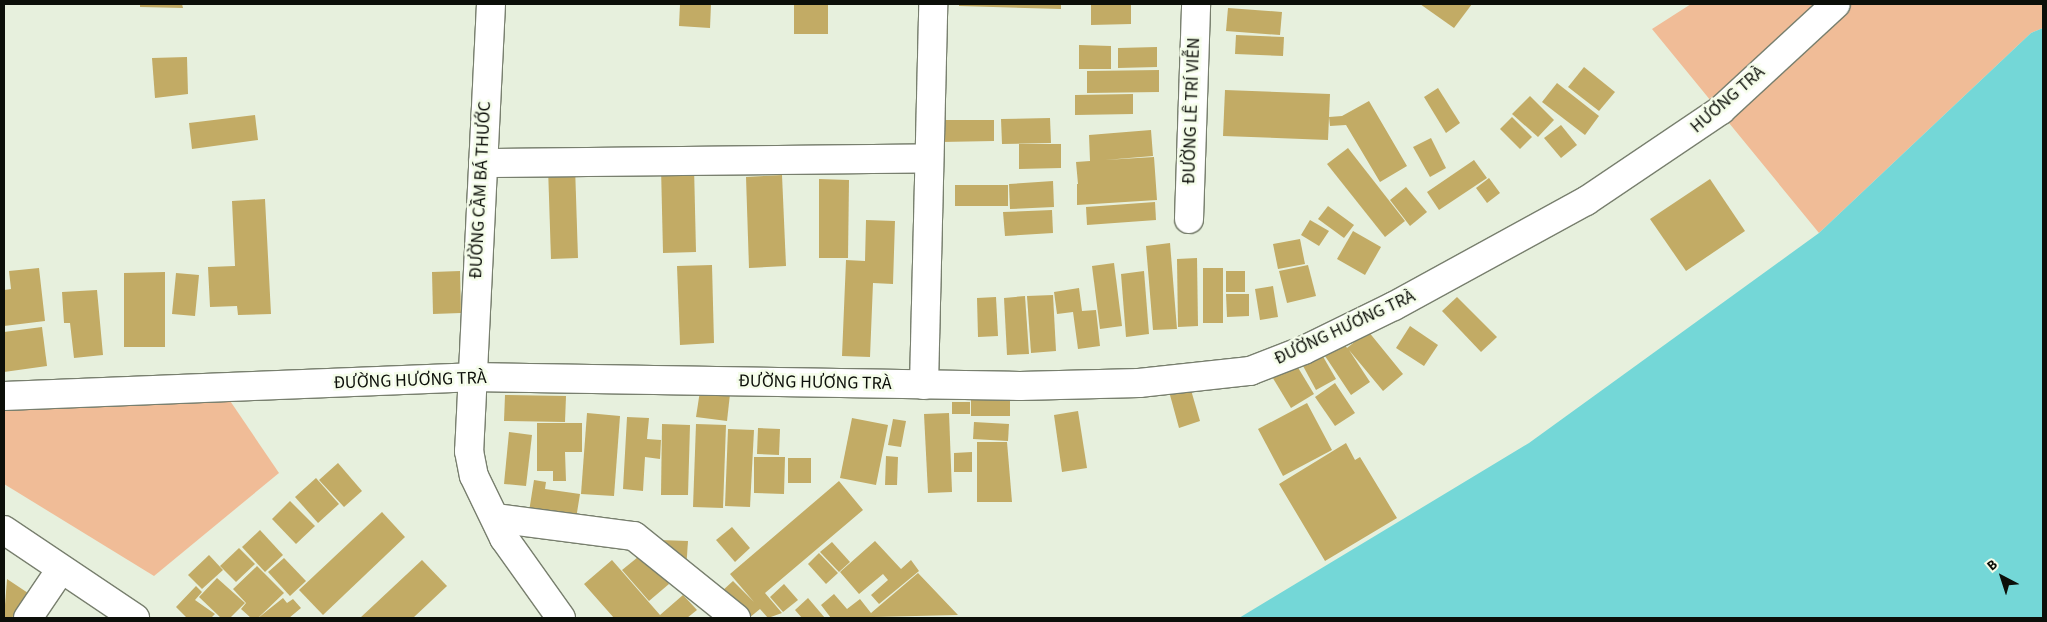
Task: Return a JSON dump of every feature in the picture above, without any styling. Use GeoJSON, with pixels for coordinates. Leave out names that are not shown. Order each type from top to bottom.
{"type":"FeatureCollection","features":[{"type":"Feature","properties":{"kind":"street","name":"ĐƯỜNG CẦM BÁ THƯỚC"},"geometry":{"type":"LineString","coordinates":[[491,4],[468,451],[474,476],[495,518],[562,618]]}},
{"type":"Feature","properties":{"kind":"street"},"geometry":{"type":"LineString","coordinates":[[924,385],[933,4]]}},
{"type":"Feature","properties":{"kind":"street","name":"ĐƯỜNG LÊ TRÍ VIỄN"},"geometry":{"type":"LineString","coordinates":[[1189,219],[1196,4]]}},
{"type":"Feature","properties":{"kind":"street","name":"HƯƠNG TRÀ"},"geometry":{"type":"LineString","coordinates":[[1586,201],[1721,110],[1836,4]]}},
{"type":"Feature","properties":{"kind":"street"},"geometry":{"type":"LineString","coordinates":[[483,162],[929,158]]}},
{"type":"Feature","properties":{"kind":"street","name":"ĐƯỜNG HƯƠNG TRÀ"},"geometry":{"type":"LineString","coordinates":[[4,396],[472,377],[924,385],[1139,384],[1250,371],[1304,350],[1386,310],[1586,201]]}},
{"type":"Feature","properties":{"kind":"street"},"geometry":{"type":"LineString","coordinates":[[495,518],[634,536],[736,618]]}},
{"type":"Feature","properties":{"kind":"street"},"geometry":{"type":"LineString","coordinates":[[4,530],[135,618]]}},
{"type":"Feature","properties":{"kind":"street"},"geometry":{"type":"LineString","coordinates":[[28,618],[61,569]]}},
{"type":"Feature","properties":{"kind":"shaded area"},"geometry":{"type":"Polygon","coordinates":[[[1691,4],[2043,4],[2043,28],[2031,33],[1819,233],[1652,29],[1691,4]]]}},
{"type":"Feature","properties":{"kind":"shaded area"},"geometry":{"type":"Polygon","coordinates":[[[222,389],[279,473],[154,576],[4,484],[4,408],[222,389]]]}},
{"type":"Feature","properties":{"kind":"water"},"geometry":{"type":"Polygon","coordinates":[[[2043,28],[2043,618],[1239,618],[1529,443],[1819,233],[2031,33],[2043,28]]]}},
{"type":"Feature","properties":{"kind":"building"},"geometry":{"type":"Polygon","coordinates":[[[140,4],[182,4],[183,8],[140,7],[140,4]]]}},
{"type":"Feature","properties":{"kind":"building"},"geometry":{"type":"Polygon","coordinates":[[[680,4],[711,4],[710,28],[679,26],[680,4]]]}},
{"type":"Feature","properties":{"kind":"building"},"geometry":{"type":"Polygon","coordinates":[[[794,4],[828,4],[828,34],[794,34],[794,4]]]}},
{"type":"Feature","properties":{"kind":"building"},"geometry":{"type":"Polygon","coordinates":[[[959,4],[1061,4],[1061,9],[959,6],[959,4]]]}},
{"type":"Feature","properties":{"kind":"building"},"geometry":{"type":"Polygon","coordinates":[[[1091,4],[1131,4],[1131,24],[1091,25],[1091,4]]]}},
{"type":"Feature","properties":{"kind":"building"},"geometry":{"type":"Polygon","coordinates":[[[1420,4],[1472,4],[1454,28],[1420,4]]]}},
{"type":"Feature","properties":{"kind":"building"},"geometry":{"type":"Polygon","coordinates":[[[1228,8],[1282,12],[1280,35],[1226,31],[1228,8]]]}},
{"type":"Feature","properties":{"kind":"building"},"geometry":{"type":"Polygon","coordinates":[[[1236,35],[1284,37],[1283,56],[1235,54],[1236,35]]]}},
{"type":"Feature","properties":{"kind":"building"},"geometry":{"type":"Polygon","coordinates":[[[1079,45],[1111,46],[1111,69],[1079,69],[1079,45]]]}},
{"type":"Feature","properties":{"kind":"building"},"geometry":{"type":"Polygon","coordinates":[[[1157,47],[1157,67],[1118,68],[1118,48],[1157,47]]]}},
{"type":"Feature","properties":{"kind":"building"},"geometry":{"type":"Polygon","coordinates":[[[187,57],[188,94],[155,98],[152,58],[187,57]]]}},
{"type":"Feature","properties":{"kind":"building"},"geometry":{"type":"Polygon","coordinates":[[[1584,67],[1615,92],[1599,111],[1568,87],[1584,67]]]}},
{"type":"Feature","properties":{"kind":"building"},"geometry":{"type":"Polygon","coordinates":[[[1159,70],[1159,92],[1087,93],[1087,71],[1159,70]]]}},
{"type":"Feature","properties":{"kind":"building"},"geometry":{"type":"Polygon","coordinates":[[[1557,83],[1599,116],[1585,135],[1542,102],[1557,83]]]}},
{"type":"Feature","properties":{"kind":"building"},"geometry":{"type":"Polygon","coordinates":[[[1438,88],[1460,123],[1446,133],[1424,97],[1438,88]]]}},
{"type":"Feature","properties":{"kind":"building"},"geometry":{"type":"Polygon","coordinates":[[[1225,90],[1330,94],[1328,140],[1223,136],[1225,90]]]}},
{"type":"Feature","properties":{"kind":"building"},"geometry":{"type":"Polygon","coordinates":[[[1133,94],[1133,114],[1075,115],[1075,95],[1133,94]]]}},
{"type":"Feature","properties":{"kind":"building"},"geometry":{"type":"Polygon","coordinates":[[[1530,96],[1554,120],[1538,137],[1512,114],[1530,96]]]}},
{"type":"Feature","properties":{"kind":"building"},"geometry":{"type":"Polygon","coordinates":[[[1369,101],[1407,166],[1380,182],[1346,125],[1330,126],[1329,117],[1342,116],[1369,101]]]}},
{"type":"Feature","properties":{"kind":"building"},"geometry":{"type":"Polygon","coordinates":[[[255,115],[258,140],[192,149],[189,123],[255,115]]]}},
{"type":"Feature","properties":{"kind":"building"},"geometry":{"type":"Polygon","coordinates":[[[1512,117],[1532,137],[1520,149],[1500,129],[1512,117]]]}},
{"type":"Feature","properties":{"kind":"building"},"geometry":{"type":"Polygon","coordinates":[[[1050,118],[1051,143],[1002,144],[1001,119],[1050,118]]]}},
{"type":"Feature","properties":{"kind":"building"},"geometry":{"type":"Polygon","coordinates":[[[941,120],[994,120],[994,141],[941,142],[941,120]]]}},
{"type":"Feature","properties":{"kind":"building"},"geometry":{"type":"Polygon","coordinates":[[[1561,125],[1577,145],[1561,158],[1544,138],[1561,125]]]}},
{"type":"Feature","properties":{"kind":"building"},"geometry":{"type":"Polygon","coordinates":[[[1151,130],[1153,156],[1105,160],[1154,157],[1157,200],[1077,205],[1076,162],[1090,161],[1089,135],[1151,130]]]}},
{"type":"Feature","properties":{"kind":"building"},"geometry":{"type":"Polygon","coordinates":[[[1431,138],[1446,168],[1430,177],[1413,147],[1431,138]]]}},
{"type":"Feature","properties":{"kind":"building"},"geometry":{"type":"Polygon","coordinates":[[[1019,144],[1061,144],[1061,168],[1019,169],[1019,144]]]}},
{"type":"Feature","properties":{"kind":"building"},"geometry":{"type":"Polygon","coordinates":[[[1348,148],[1405,221],[1385,237],[1327,164],[1348,148]]]}},
{"type":"Feature","properties":{"kind":"building"},"geometry":{"type":"Polygon","coordinates":[[[1474,160],[1487,178],[1439,210],[1427,192],[1474,160]]]}},
{"type":"Feature","properties":{"kind":"building"},"geometry":{"type":"Polygon","coordinates":[[[575,166],[578,258],[551,259],[548,167],[575,166]]]}},
{"type":"Feature","properties":{"kind":"building"},"geometry":{"type":"Polygon","coordinates":[[[694,166],[696,252],[663,253],[661,167],[694,166]]]}},
{"type":"Feature","properties":{"kind":"building"},"geometry":{"type":"Polygon","coordinates":[[[782,175],[786,266],[749,268],[746,177],[782,175]]]}},
{"type":"Feature","properties":{"kind":"building"},"geometry":{"type":"Polygon","coordinates":[[[1489,178],[1500,193],[1487,203],[1476,188],[1489,178]]]}},
{"type":"Feature","properties":{"kind":"building"},"geometry":{"type":"Polygon","coordinates":[[[819,179],[849,180],[848,258],[819,258],[819,179]]]}},
{"type":"Feature","properties":{"kind":"building"},"geometry":{"type":"Polygon","coordinates":[[[1710,179],[1745,231],[1686,271],[1650,219],[1710,179]]]}},
{"type":"Feature","properties":{"kind":"building"},"geometry":{"type":"Polygon","coordinates":[[[1053,181],[1054,207],[1010,209],[1009,184],[1053,181]]]}},
{"type":"Feature","properties":{"kind":"building"},"geometry":{"type":"Polygon","coordinates":[[[955,185],[1008,185],[1008,206],[955,206],[955,185]]]}},
{"type":"Feature","properties":{"kind":"building"},"geometry":{"type":"Polygon","coordinates":[[[1406,187],[1427,212],[1410,226],[1390,200],[1406,187]]]}},
{"type":"Feature","properties":{"kind":"building"},"geometry":{"type":"Polygon","coordinates":[[[265,199],[271,314],[238,315],[237,306],[210,307],[208,267],[235,266],[232,201],[265,199]]]}},
{"type":"Feature","properties":{"kind":"building"},"geometry":{"type":"Polygon","coordinates":[[[1155,202],[1156,220],[1087,225],[1086,207],[1155,202]]]}},
{"type":"Feature","properties":{"kind":"building"},"geometry":{"type":"Polygon","coordinates":[[[1328,206],[1354,225],[1344,238],[1318,219],[1328,206]]]}},
{"type":"Feature","properties":{"kind":"building"},"geometry":{"type":"Polygon","coordinates":[[[1052,210],[1053,233],[1005,236],[1003,212],[1052,210]]]}},
{"type":"Feature","properties":{"kind":"building"},"geometry":{"type":"Polygon","coordinates":[[[866,220],[895,221],[893,284],[873,283],[870,357],[842,356],[846,260],[865,261],[866,220]]]}},
{"type":"Feature","properties":{"kind":"building"},"geometry":{"type":"Polygon","coordinates":[[[1310,220],[1329,231],[1319,246],[1301,235],[1310,220]]]}},
{"type":"Feature","properties":{"kind":"building"},"geometry":{"type":"Polygon","coordinates":[[[1353,231],[1381,247],[1365,275],[1337,259],[1353,231]]]}},
{"type":"Feature","properties":{"kind":"building"},"geometry":{"type":"Polygon","coordinates":[[[1300,239],[1305,264],[1278,269],[1273,244],[1300,239]]]}},
{"type":"Feature","properties":{"kind":"building"},"geometry":{"type":"Polygon","coordinates":[[[1170,243],[1177,329],[1153,330],[1146,246],[1170,243]]]}},
{"type":"Feature","properties":{"kind":"building"},"geometry":{"type":"Polygon","coordinates":[[[1197,258],[1198,326],[1178,327],[1177,259],[1197,258]]]}},
{"type":"Feature","properties":{"kind":"building"},"geometry":{"type":"Polygon","coordinates":[[[1114,263],[1122,326],[1100,329],[1092,266],[1114,263]]]}},
{"type":"Feature","properties":{"kind":"building"},"geometry":{"type":"Polygon","coordinates":[[[712,265],[714,343],[680,345],[677,266],[712,265]]]}},
{"type":"Feature","properties":{"kind":"building"},"geometry":{"type":"Polygon","coordinates":[[[1308,265],[1316,296],[1287,303],[1279,271],[1308,265]]]}},
{"type":"Feature","properties":{"kind":"building"},"geometry":{"type":"Polygon","coordinates":[[[39,268],[45,321],[4,326],[4,290],[11,289],[9,271],[39,268]]]}},
{"type":"Feature","properties":{"kind":"building"},"geometry":{"type":"Polygon","coordinates":[[[1203,268],[1223,268],[1223,323],[1203,323],[1203,268]]]}},
{"type":"Feature","properties":{"kind":"building"},"geometry":{"type":"Polygon","coordinates":[[[460,271],[461,313],[433,314],[432,272],[460,271]]]}},
{"type":"Feature","properties":{"kind":"building"},"geometry":{"type":"Polygon","coordinates":[[[1144,271],[1149,334],[1126,337],[1121,274],[1144,271]]]}},
{"type":"Feature","properties":{"kind":"building"},"geometry":{"type":"Polygon","coordinates":[[[1226,271],[1245,271],[1245,292],[1226,292],[1226,271]]]}},
{"type":"Feature","properties":{"kind":"building"},"geometry":{"type":"Polygon","coordinates":[[[165,272],[165,347],[124,347],[124,273],[165,272]]]}},
{"type":"Feature","properties":{"kind":"building"},"geometry":{"type":"Polygon","coordinates":[[[176,273],[199,275],[195,316],[172,314],[176,273]]]}},
{"type":"Feature","properties":{"kind":"building"},"geometry":{"type":"Polygon","coordinates":[[[1273,286],[1278,317],[1260,320],[1255,289],[1273,286]]]}},
{"type":"Feature","properties":{"kind":"building"},"geometry":{"type":"Polygon","coordinates":[[[1079,288],[1082,311],[1096,310],[1100,346],[1078,349],[1073,312],[1057,314],[1054,292],[1079,288]]]}},
{"type":"Feature","properties":{"kind":"building"},"geometry":{"type":"Polygon","coordinates":[[[97,290],[103,355],[74,358],[70,323],[64,323],[62,292],[97,290]]]}},
{"type":"Feature","properties":{"kind":"building"},"geometry":{"type":"Polygon","coordinates":[[[1226,294],[1249,294],[1249,316],[1227,317],[1226,294]]]}},
{"type":"Feature","properties":{"kind":"building"},"geometry":{"type":"Polygon","coordinates":[[[1053,295],[1056,351],[1031,353],[1027,296],[1053,295]]]}},
{"type":"Feature","properties":{"kind":"building"},"geometry":{"type":"Polygon","coordinates":[[[1025,296],[1029,354],[1007,355],[1004,298],[1025,296]]]}},
{"type":"Feature","properties":{"kind":"building"},"geometry":{"type":"Polygon","coordinates":[[[996,297],[998,336],[978,337],[977,298],[996,297]]]}},
{"type":"Feature","properties":{"kind":"building"},"geometry":{"type":"Polygon","coordinates":[[[1457,297],[1497,337],[1481,352],[1442,311],[1457,297]]]}},
{"type":"Feature","properties":{"kind":"building"},"geometry":{"type":"Polygon","coordinates":[[[1410,326],[1438,345],[1424,366],[1396,348],[1410,326]]]}},
{"type":"Feature","properties":{"kind":"building"},"geometry":{"type":"Polygon","coordinates":[[[42,327],[47,366],[4,372],[4,332],[42,327]]]}},
{"type":"Feature","properties":{"kind":"building"},"geometry":{"type":"Polygon","coordinates":[[[1368,331],[1403,374],[1383,391],[1349,350],[1370,382],[1351,395],[1321,350],[1340,337],[1347,348],[1368,331]]]}},
{"type":"Feature","properties":{"kind":"building"},"geometry":{"type":"Polygon","coordinates":[[[1321,353],[1336,379],[1316,390],[1302,364],[1321,353]]]}},
{"type":"Feature","properties":{"kind":"building"},"geometry":{"type":"Polygon","coordinates":[[[1294,361],[1314,394],[1291,408],[1271,375],[1294,361]]]}},
{"type":"Feature","properties":{"kind":"building"},"geometry":{"type":"Polygon","coordinates":[[[1335,383],[1355,413],[1335,426],[1315,397],[1335,383]]]}},
{"type":"Feature","properties":{"kind":"building"},"geometry":{"type":"Polygon","coordinates":[[[1191,390],[1200,421],[1179,428],[1170,395],[1191,390]]]}},
{"type":"Feature","properties":{"kind":"building"},"geometry":{"type":"Polygon","coordinates":[[[700,391],[730,394],[727,421],[696,417],[700,391]]]}},
{"type":"Feature","properties":{"kind":"building"},"geometry":{"type":"Polygon","coordinates":[[[505,395],[566,396],[565,422],[504,421],[505,395]]]}},
{"type":"Feature","properties":{"kind":"building"},"geometry":{"type":"Polygon","coordinates":[[[971,397],[1010,397],[1010,416],[971,416],[971,397]]]}},
{"type":"Feature","properties":{"kind":"building"},"geometry":{"type":"Polygon","coordinates":[[[952,402],[970,402],[970,414],[952,414],[952,402]]]}},
{"type":"Feature","properties":{"kind":"building"},"geometry":{"type":"Polygon","coordinates":[[[1307,403],[1332,450],[1283,476],[1258,429],[1307,403]]]}},
{"type":"Feature","properties":{"kind":"building"},"geometry":{"type":"Polygon","coordinates":[[[1078,411],[1087,468],[1062,472],[1054,415],[1078,411]]]}},
{"type":"Feature","properties":{"kind":"building"},"geometry":{"type":"Polygon","coordinates":[[[587,413],[620,416],[614,496],[581,494],[587,413]]]}},
{"type":"Feature","properties":{"kind":"building"},"geometry":{"type":"Polygon","coordinates":[[[949,413],[952,492],[928,493],[924,414],[949,413]]]}},
{"type":"Feature","properties":{"kind":"building"},"geometry":{"type":"Polygon","coordinates":[[[627,417],[649,418],[647,439],[661,440],[660,459],[645,457],[643,491],[623,489],[627,417]]]}},
{"type":"Feature","properties":{"kind":"building"},"geometry":{"type":"Polygon","coordinates":[[[852,418],[888,425],[876,485],[840,478],[852,418]]]}},
{"type":"Feature","properties":{"kind":"building"},"geometry":{"type":"Polygon","coordinates":[[[893,419],[906,421],[901,447],[888,445],[893,419]]]}},
{"type":"Feature","properties":{"kind":"building"},"geometry":{"type":"Polygon","coordinates":[[[974,422],[1009,424],[1008,441],[973,439],[974,422]]]}},
{"type":"Feature","properties":{"kind":"building"},"geometry":{"type":"Polygon","coordinates":[[[537,423],[582,423],[582,452],[565,452],[566,481],[553,481],[553,471],[537,471],[537,423]]]}},
{"type":"Feature","properties":{"kind":"building"},"geometry":{"type":"Polygon","coordinates":[[[662,424],[690,425],[688,495],[661,495],[662,424]]]}},
{"type":"Feature","properties":{"kind":"building"},"geometry":{"type":"Polygon","coordinates":[[[696,424],[726,425],[723,508],[693,507],[696,424]]]}},
{"type":"Feature","properties":{"kind":"building"},"geometry":{"type":"Polygon","coordinates":[[[758,428],[780,429],[779,455],[757,454],[758,428]]]}},
{"type":"Feature","properties":{"kind":"building"},"geometry":{"type":"Polygon","coordinates":[[[728,429],[754,430],[750,507],[725,506],[728,429]]]}},
{"type":"Feature","properties":{"kind":"building"},"geometry":{"type":"Polygon","coordinates":[[[509,432],[532,435],[526,486],[504,484],[509,432]]]}},
{"type":"Feature","properties":{"kind":"building"},"geometry":{"type":"Polygon","coordinates":[[[977,442],[1007,442],[1012,502],[977,502],[977,442]]]}},
{"type":"Feature","properties":{"kind":"building"},"geometry":{"type":"Polygon","coordinates":[[[1346,443],[1355,460],[1360,457],[1397,518],[1325,561],[1279,484],[1346,443]]]}},
{"type":"Feature","properties":{"kind":"building"},"geometry":{"type":"Polygon","coordinates":[[[972,452],[972,472],[954,472],[954,453],[972,452]]]}},
{"type":"Feature","properties":{"kind":"building"},"geometry":{"type":"Polygon","coordinates":[[[886,456],[898,457],[897,485],[885,485],[886,456]]]}},
{"type":"Feature","properties":{"kind":"building"},"geometry":{"type":"Polygon","coordinates":[[[754,457],[785,457],[784,494],[754,493],[754,457]]]}},
{"type":"Feature","properties":{"kind":"building"},"geometry":{"type":"Polygon","coordinates":[[[788,458],[811,458],[811,483],[788,483],[788,458]]]}},
{"type":"Feature","properties":{"kind":"building"},"geometry":{"type":"Polygon","coordinates":[[[338,463],[362,491],[344,507],[319,480],[338,463]]]}},
{"type":"Feature","properties":{"kind":"building"},"geometry":{"type":"Polygon","coordinates":[[[316,478],[339,504],[318,523],[295,497],[316,478]]]}},
{"type":"Feature","properties":{"kind":"building"},"geometry":{"type":"Polygon","coordinates":[[[534,480],[546,482],[545,489],[580,494],[575,525],[528,518],[534,480]]]}},
{"type":"Feature","properties":{"kind":"building"},"geometry":{"type":"Polygon","coordinates":[[[839,481],[863,510],[765,593],[782,613],[768,618],[760,609],[749,618],[710,602],[733,581],[754,602],[730,574],[839,481]]]}},
{"type":"Feature","properties":{"kind":"building"},"geometry":{"type":"Polygon","coordinates":[[[290,501],[315,526],[296,544],[272,519],[290,501]]]}},
{"type":"Feature","properties":{"kind":"building"},"geometry":{"type":"Polygon","coordinates":[[[382,512],[405,537],[323,615],[299,590],[382,512]]]}},
{"type":"Feature","properties":{"kind":"building"},"geometry":{"type":"Polygon","coordinates":[[[732,527],[750,548],[735,562],[716,540],[732,527]]]}},
{"type":"Feature","properties":{"kind":"building"},"geometry":{"type":"Polygon","coordinates":[[[260,530],[283,555],[265,572],[242,547],[260,530]]]}},
{"type":"Feature","properties":{"kind":"building"},"geometry":{"type":"Polygon","coordinates":[[[659,540],[688,541],[686,570],[659,540]]]}},
{"type":"Feature","properties":{"kind":"building"},"geometry":{"type":"Polygon","coordinates":[[[875,541],[901,569],[911,560],[919,571],[879,604],[871,595],[888,580],[883,574],[859,594],[840,572],[875,541]]]}},
{"type":"Feature","properties":{"kind":"building"},"geometry":{"type":"Polygon","coordinates":[[[832,542],[850,562],[839,572],[820,552],[832,542]]]}},
{"type":"Feature","properties":{"kind":"building"},"geometry":{"type":"Polygon","coordinates":[[[239,548],[255,564],[236,582],[220,566],[239,548]]]}},
{"type":"Feature","properties":{"kind":"building"},"geometry":{"type":"Polygon","coordinates":[[[643,553],[669,584],[649,601],[622,570],[643,553]]]}},
{"type":"Feature","properties":{"kind":"building"},"geometry":{"type":"Polygon","coordinates":[[[819,553],[838,573],[826,584],[808,564],[819,553]]]}},
{"type":"Feature","properties":{"kind":"building"},"geometry":{"type":"Polygon","coordinates":[[[209,555],[223,570],[202,589],[188,575],[209,555]]]}},
{"type":"Feature","properties":{"kind":"building"},"geometry":{"type":"Polygon","coordinates":[[[284,558],[306,581],[290,596],[268,572],[284,558]]]}},
{"type":"Feature","properties":{"kind":"building"},"geometry":{"type":"Polygon","coordinates":[[[422,560],[447,586],[413,618],[360,618],[422,560]]]}},
{"type":"Feature","properties":{"kind":"building"},"geometry":{"type":"Polygon","coordinates":[[[612,560],[660,615],[683,595],[697,610],[687,618],[614,618],[584,584],[612,560]]]}},
{"type":"Feature","properties":{"kind":"building"},"geometry":{"type":"Polygon","coordinates":[[[257,566],[284,593],[258,618],[251,618],[241,609],[246,603],[233,589],[257,566]]]}},
{"type":"Feature","properties":{"kind":"building"},"geometry":{"type":"Polygon","coordinates":[[[918,573],[958,615],[831,618],[821,605],[834,594],[847,609],[860,599],[871,613],[918,573]]]}},
{"type":"Feature","properties":{"kind":"building"},"geometry":{"type":"Polygon","coordinates":[[[217,578],[245,603],[230,618],[221,618],[199,597],[217,578]]]}},
{"type":"Feature","properties":{"kind":"building"},"geometry":{"type":"Polygon","coordinates":[[[7,579],[28,593],[12,618],[4,618],[7,579]]]}},
{"type":"Feature","properties":{"kind":"building"},"geometry":{"type":"Polygon","coordinates":[[[784,584],[798,600],[783,612],[770,597],[784,584]]]}},
{"type":"Feature","properties":{"kind":"building"},"geometry":{"type":"Polygon","coordinates":[[[196,586],[202,592],[195,600],[215,614],[211,618],[187,618],[176,607],[196,586]]]}},
{"type":"Feature","properties":{"kind":"building"},"geometry":{"type":"Polygon","coordinates":[[[283,598],[287,603],[293,599],[301,608],[289,618],[258,618],[283,598]]]}},
{"type":"Feature","properties":{"kind":"building"},"geometry":{"type":"Polygon","coordinates":[[[808,598],[825,618],[802,618],[795,610],[808,598]]]}}]}
